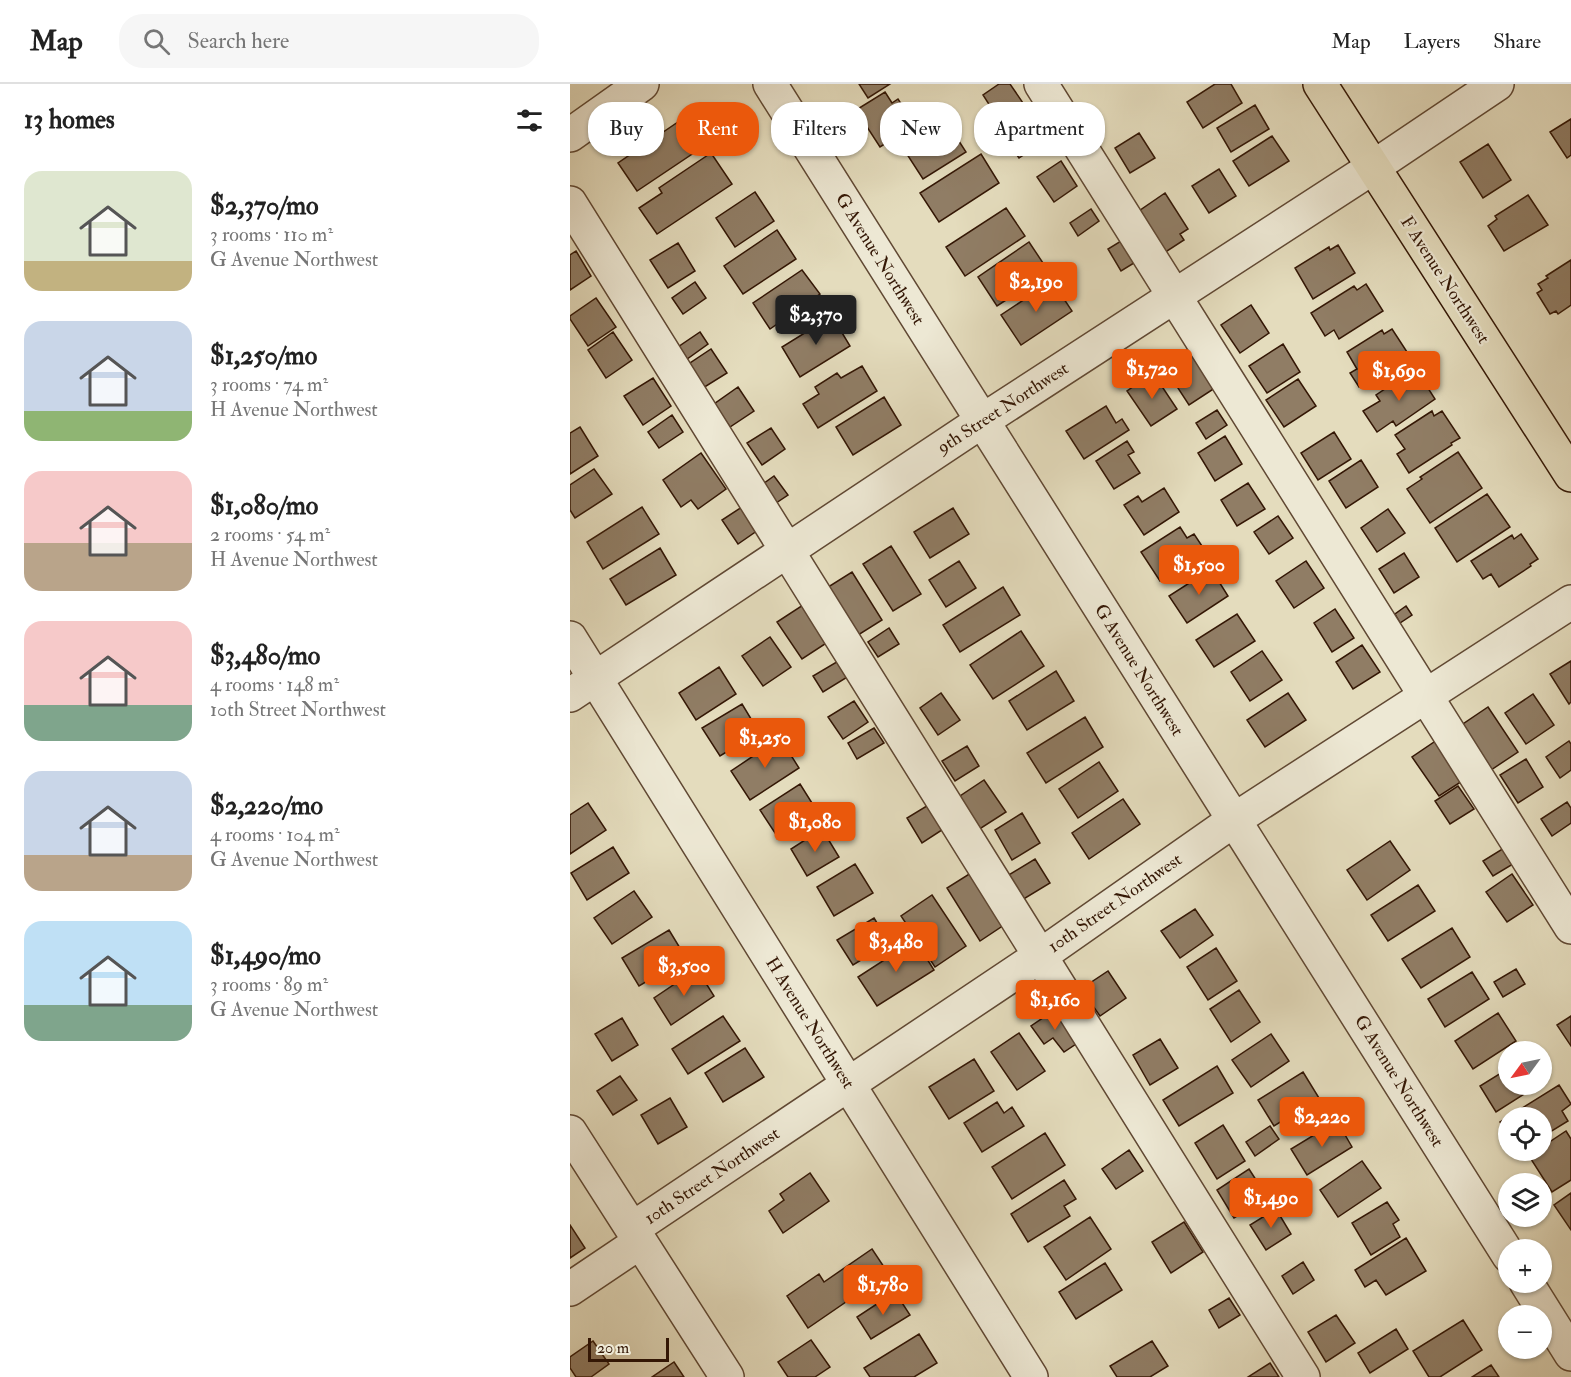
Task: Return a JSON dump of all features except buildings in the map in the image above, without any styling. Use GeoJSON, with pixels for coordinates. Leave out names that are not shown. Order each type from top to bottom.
{"type":"FeatureCollection","features":[{"type":"Feature","properties":{"kind":"main road","name":"F Avenue Northwest"},"geometry":{"type":"LineString","coordinates":[[1320,84],[1571,475]]}},
{"type":"Feature","properties":{"kind":"street"},"geometry":{"type":"LineString","coordinates":[[570,135],[642,84]]}},
{"type":"Feature","properties":{"kind":"street","name":"G Avenue Northwest"},"geometry":{"type":"LineString","coordinates":[[770,84],[1498,1239]]}},
{"type":"Feature","properties":{"kind":"street"},"geometry":{"type":"LineString","coordinates":[[1041,84],[1571,927]]}},
{"type":"Feature","properties":{"kind":"street","name":"9th Street Northwest"},"geometry":{"type":"LineString","coordinates":[[583,686],[982,421],[1175,297],[1497,84]]}},
{"type":"Feature","properties":{"kind":"street"},"geometry":{"type":"LineString","coordinates":[[570,203],[1303,1377]]}},
{"type":"Feature","properties":{"kind":"street","name":"10th Street Northwest"},"geometry":{"type":"LineString","coordinates":[[570,1289],[636,1235],[849,1084],[1040,956],[1234,820],[1571,603]]}},
{"type":"Feature","properties":{"kind":"street","name":"H Avenue Northwest"},"geometry":{"type":"LineString","coordinates":[[570,638],[583,686],[849,1084],[1031,1377]]}},
{"type":"Feature","properties":{"kind":"street"},"geometry":{"type":"LineString","coordinates":[[570,1132],[727,1377]]}},
{"type":"Feature","properties":{"kind":"street"},"geometry":{"type":"LineString","coordinates":[[1533,1293],[1571,1354]]}}]}
